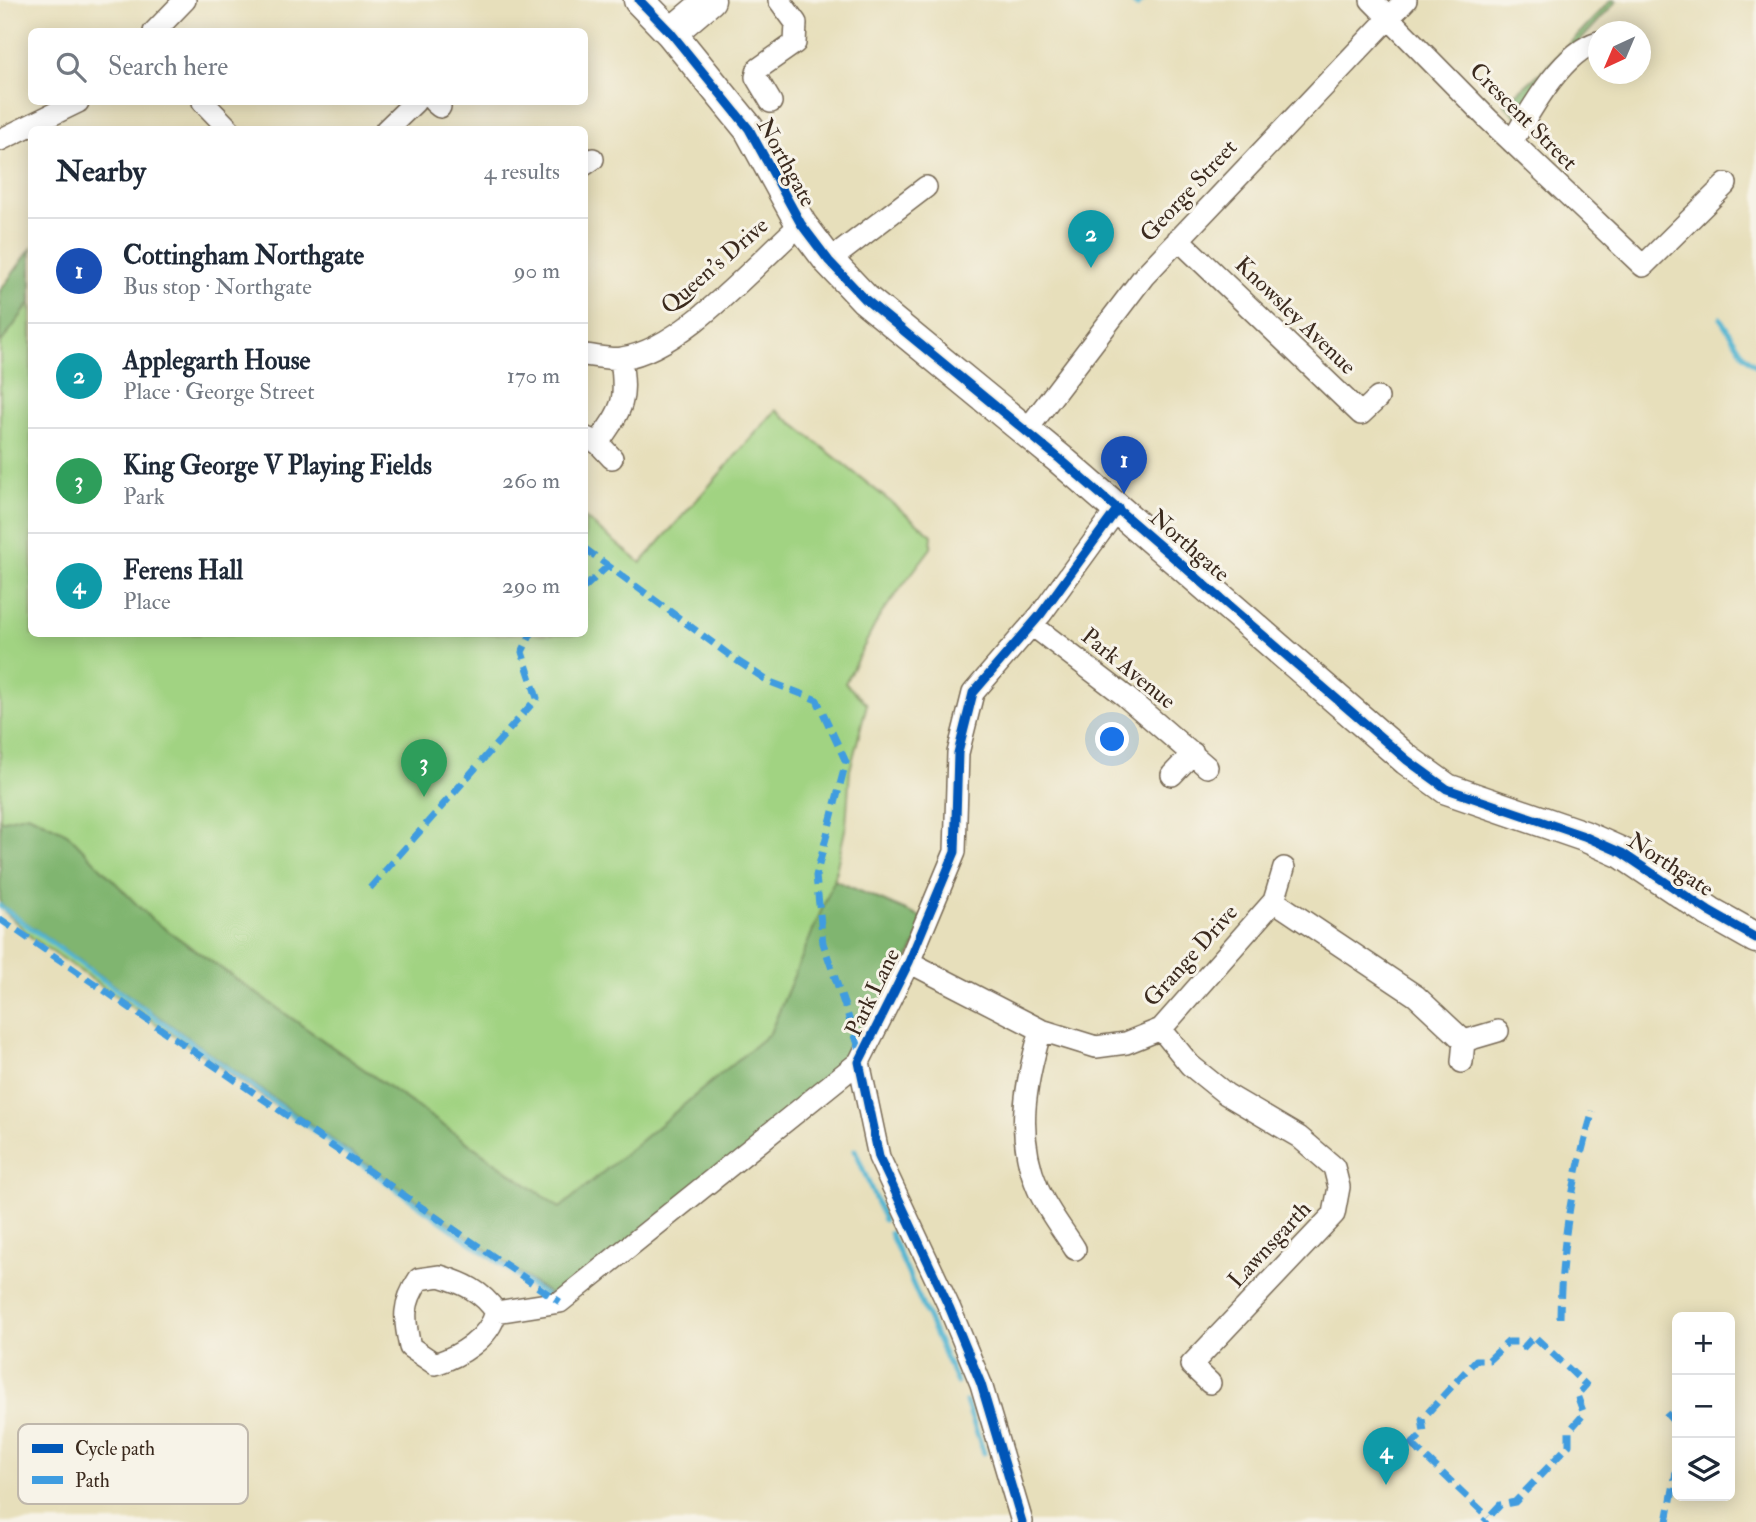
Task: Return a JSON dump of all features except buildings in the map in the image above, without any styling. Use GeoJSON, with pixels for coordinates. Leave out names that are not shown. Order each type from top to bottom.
{"type":"FeatureCollection","features":[{"type":"Feature","properties":{"kind":"street"},"geometry":{"type":"LineString","coordinates":[[158,28],[185,0]]}},
{"type":"Feature","properties":{"kind":"street","name":"Northgate"},"geometry":{"type":"LineString","coordinates":[[639,0],[671,33],[749,129],[800,224],[829,261],[865,299],[1118,508],[1433,780],[1468,798],[1584,836],[1622,853],[1710,912],[1756,938]]}},
{"type":"Feature","properties":{"kind":"street"},"geometry":{"type":"LineString","coordinates":[[671,33],[710,0]]}},
{"type":"Feature","properties":{"kind":"street"},"geometry":{"type":"LineString","coordinates":[[771,102],[756,77],[758,69],[795,43],[796,23],[779,0]]}},
{"type":"Feature","properties":{"kind":"street","name":"Crescent Street"},"geometry":{"type":"LineString","coordinates":[[1371,0],[1512,142],[1643,266],[1726,183]]}},
{"type":"Feature","properties":{"kind":"street","name":"George Street"},"geometry":{"type":"LineString","coordinates":[[1026,431],[1144,276],[1406,0]]}},
{"type":"Feature","properties":{"kind":"street"},"geometry":{"type":"LineString","coordinates":[[1512,142],[1534,104],[1559,72],[1588,45]]}},
{"type":"Feature","properties":{"kind":"street"},"geometry":{"type":"LineString","coordinates":[[29,126],[72,105]]}},
{"type":"Feature","properties":{"kind":"street"},"geometry":{"type":"LineString","coordinates":[[206,105],[226,126]]}},
{"type":"Feature","properties":{"kind":"street"},"geometry":{"type":"LineString","coordinates":[[390,126],[412,105]]}},
{"type":"Feature","properties":{"kind":"street"},"geometry":{"type":"LineString","coordinates":[[0,140],[28,126]]}},
{"type":"Feature","properties":{"kind":"street"},"geometry":{"type":"LineString","coordinates":[[829,261],[926,187]]}},
{"type":"Feature","properties":{"kind":"street","name":"Queen's Drive"},"geometry":{"type":"LineString","coordinates":[[588,355],[621,359],[656,347],[688,327],[800,224]]}},
{"type":"Feature","properties":{"kind":"street","name":"Knowsley Avenue"},"geometry":{"type":"LineString","coordinates":[[1178,239],[1361,414],[1378,398]]}},
{"type":"Feature","properties":{"kind":"street"},"geometry":{"type":"LineString","coordinates":[[598,446],[620,411],[625,392],[621,359]]}},
{"type":"Feature","properties":{"kind":"street","name":"Park Lane"},"geometry":{"type":"LineString","coordinates":[[1023,1522],[986,1398],[950,1309],[879,1157],[859,1062],[909,962],[955,852],[958,753],[973,693],[1032,625],[1118,508]]}},
{"type":"Feature","properties":{"kind":"street","name":"Park Avenue"},"geometry":{"type":"LineString","coordinates":[[1032,625],[1125,696],[1200,760],[1171,775]]}},
{"type":"Feature","properties":{"kind":"street","name":"Grange Drive"},"geometry":{"type":"LineString","coordinates":[[909,962],[1041,1030],[1096,1047],[1126,1044],[1161,1028],[1274,901],[1284,868]]}},
{"type":"Feature","properties":{"kind":"street"},"geometry":{"type":"LineString","coordinates":[[1274,901],[1416,996],[1463,1051],[1498,1031]]}},
{"type":"Feature","properties":{"kind":"street","name":"Lawnsgarth"},"geometry":{"type":"LineString","coordinates":[[1161,1028],[1190,1065],[1226,1094],[1299,1137],[1334,1167],[1339,1187],[1334,1214],[1191,1364],[1210,1383]]}},
{"type":"Feature","properties":{"kind":"street"},"geometry":{"type":"LineString","coordinates":[[1041,1030],[1027,1078],[1023,1132],[1038,1189],[1074,1250]]}},
{"type":"Feature","properties":{"kind":"street"},"geometry":{"type":"LineString","coordinates":[[496,1312],[560,1302],[859,1062]]}},
{"type":"Feature","properties":{"kind":"street"},"geometry":{"type":"LineString","coordinates":[[440,1276],[466,1284],[488,1300],[496,1312],[493,1324],[474,1344],[451,1359],[435,1364],[419,1356],[410,1347],[403,1314],[407,1296],[419,1279],[440,1276]]}},
{"type":"Feature","properties":{"kind":"green space"},"geometry":{"type":"Polygon","coordinates":[[[1611,0],[1617,1],[1599,21],[1591,21],[1611,0]]]}},
{"type":"Feature","properties":{"kind":"green space"},"geometry":{"type":"Polygon","coordinates":[[[1588,24],[1588,32],[1556,67],[1517,117],[1504,104],[1548,66],[1588,24]]]}},
{"type":"Feature","properties":{"kind":"green space"},"geometry":{"type":"Polygon","coordinates":[[[28,253],[28,637],[588,637],[588,520],[641,563],[776,410],[932,535],[931,548],[879,617],[845,683],[867,704],[850,770],[846,825],[834,880],[927,920],[556,1299],[32,938],[0,907],[0,291],[28,253]]]}},
{"type":"Feature","properties":{"kind":"green space"},"geometry":{"type":"Polygon","coordinates":[[[28,253],[28,306],[0,344],[0,291],[28,253]]]}},
{"type":"Feature","properties":{"kind":"green space"},"geometry":{"type":"Polygon","coordinates":[[[28,814],[67,833],[150,918],[560,1208],[770,1033],[834,880],[927,920],[859,1062],[556,1299],[0,904],[0,821],[28,814]]]}},
{"type":"Feature","properties":{"kind":"waterway"},"geometry":{"type":"LineString","coordinates":[[1130,0],[1137,6],[1143,0]]}},
{"type":"Feature","properties":{"kind":"waterway"},"geometry":{"type":"LineString","coordinates":[[1720,318],[1744,355],[1756,366]]}},
{"type":"Feature","properties":{"kind":"waterway"},"geometry":{"type":"LineString","coordinates":[[0,906],[547,1297]]}},
{"type":"Feature","properties":{"kind":"waterway"},"geometry":{"type":"LineString","coordinates":[[855,1150],[884,1220]]}},
{"type":"Feature","properties":{"kind":"waterway"},"geometry":{"type":"LineString","coordinates":[[890,1233],[957,1383]]}},
{"type":"Feature","properties":{"kind":"waterway"},"geometry":{"type":"LineString","coordinates":[[966,1402],[984,1453]]}},
{"type":"Feature","properties":{"kind":"marked path"},"geometry":{"type":"LineString","coordinates":[[588,551],[768,681],[817,700],[846,762],[816,876],[823,943],[862,1056]]}},
{"type":"Feature","properties":{"kind":"marked path"},"geometry":{"type":"LineString","coordinates":[[588,584],[609,565]]}},
{"type":"Feature","properties":{"kind":"marked path"},"geometry":{"type":"LineString","coordinates":[[370,888],[537,698],[522,652],[530,637]]}},
{"type":"Feature","properties":{"kind":"marked path"},"geometry":{"type":"LineString","coordinates":[[0,919],[560,1302]]}},
{"type":"Feature","properties":{"kind":"marked path"},"geometry":{"type":"LineString","coordinates":[[1560,1318],[1569,1213],[1593,1111]]}},
{"type":"Feature","properties":{"kind":"marked path"},"geometry":{"type":"LineString","coordinates":[[1380,1454],[1392,1465],[1424,1432],[1422,1419],[1476,1360],[1489,1360],[1508,1342],[1520,1342],[1524,1347],[1534,1336],[1586,1385],[1577,1395],[1584,1414],[1569,1431],[1569,1445],[1515,1502],[1500,1505],[1484,1522]]}},
{"type":"Feature","properties":{"kind":"marked path"},"geometry":{"type":"LineString","coordinates":[[1666,1413],[1672,1420]]}},
{"type":"Feature","properties":{"kind":"marked path"},"geometry":{"type":"LineString","coordinates":[[1412,1444],[1488,1517]]}},
{"type":"Feature","properties":{"kind":"marked path"},"geometry":{"type":"LineString","coordinates":[[1667,1522],[1672,1494]]}},
{"type":"Feature","properties":{"kind":"cycle path"},"geometry":{"type":"LineString","coordinates":[[639,0],[671,33],[749,129],[801,224],[829,261],[865,299],[1061,460],[1407,760],[1447,789],[1584,836],[1622,853],[1710,912],[1756,938]]}},
{"type":"Feature","properties":{"kind":"cycle path"},"geometry":{"type":"LineString","coordinates":[[1022,1522],[981,1384],[950,1309],[879,1157],[859,1062],[909,962],[955,852],[958,753],[973,693],[1041,614],[1118,508]]}},
{"type":"Feature","properties":{"kind":"place","name":"Applegarth House"},"geometry":{"type":"Point","coordinates":[1091,268]}},
{"type":"Feature","properties":{"kind":"place","name":"Cottingham Northgate"},"geometry":{"type":"Point","coordinates":[1124,494]}},
{"type":"Feature","properties":{"kind":"place","name":"King George V Playing Fields"},"geometry":{"type":"Point","coordinates":[424,797]}},
{"type":"Feature","properties":{"kind":"place","name":"Ferens Hall"},"geometry":{"type":"Point","coordinates":[1386,1485]}}]}
